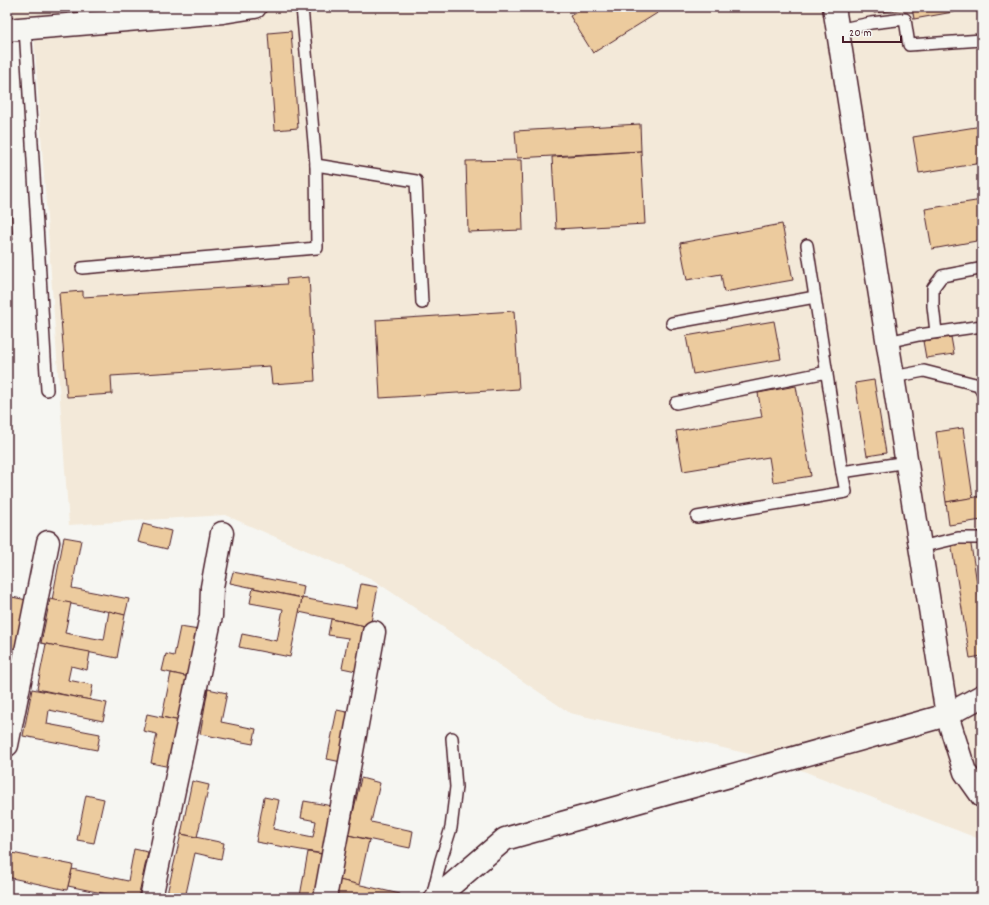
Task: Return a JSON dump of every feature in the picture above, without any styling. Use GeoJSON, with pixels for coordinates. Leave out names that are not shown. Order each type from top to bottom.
{"type":"FeatureCollection","features":[{"type":"Feature","properties":{"kind":"street"},"geometry":{"type":"LineString","coordinates":[[16,29],[223,12],[255,7]]}},
{"type":"Feature","properties":{"kind":"street"},"geometry":{"type":"LineString","coordinates":[[834,7],[947,715],[965,772],[982,796]]}},
{"type":"Feature","properties":{"kind":"street"},"geometry":{"type":"LineString","coordinates":[[151,898],[212,616],[212,587],[222,533]]}},
{"type":"Feature","properties":{"kind":"street"},"geometry":{"type":"LineString","coordinates":[[7,745],[48,542]]}},
{"type":"Feature","properties":{"kind":"street"},"geometry":{"type":"LineString","coordinates":[[325,898],[374,632]]}},
{"type":"Feature","properties":{"kind":"street"},"geometry":{"type":"LineString","coordinates":[[436,898],[505,839],[947,715],[982,696]]}},
{"type":"Feature","properties":{"kind":"lane"},"geometry":{"type":"LineString","coordinates":[[82,268],[316,248],[316,165],[302,7]]}},
{"type":"Feature","properties":{"kind":"lane"},"geometry":{"type":"LineString","coordinates":[[837,30],[871,23],[905,19],[909,45],[982,40]]}},
{"type":"Feature","properties":{"kind":"lane"},"geometry":{"type":"LineString","coordinates":[[16,29],[47,390]]}},
{"type":"Feature","properties":{"kind":"lane"},"geometry":{"type":"LineString","coordinates":[[316,165],[416,181],[422,303]]}},
{"type":"Feature","properties":{"kind":"lane"},"geometry":{"type":"LineString","coordinates":[[697,516],[846,492],[807,244]]}},
{"type":"Feature","properties":{"kind":"lane"},"geometry":{"type":"LineString","coordinates":[[936,332],[933,306],[933,288],[942,276],[979,269]]}},
{"type":"Feature","properties":{"kind":"lane"},"geometry":{"type":"LineString","coordinates":[[672,323],[815,297]]}},
{"type":"Feature","properties":{"kind":"lane"},"geometry":{"type":"LineString","coordinates":[[887,342],[936,332],[982,326]]}},
{"type":"Feature","properties":{"kind":"lane"},"geometry":{"type":"LineString","coordinates":[[893,377],[924,371],[979,385],[982,392]]}},
{"type":"Feature","properties":{"kind":"lane"},"geometry":{"type":"LineString","coordinates":[[676,403],[827,372]]}},
{"type":"Feature","properties":{"kind":"lane"},"geometry":{"type":"LineString","coordinates":[[842,472],[907,462]]}},
{"type":"Feature","properties":{"kind":"lane"},"geometry":{"type":"LineString","coordinates":[[920,547],[958,538],[982,538]]}},
{"type":"Feature","properties":{"kind":"lane"},"geometry":{"type":"LineString","coordinates":[[432,898],[441,860],[451,828],[456,787],[452,738]]}},
{"type":"Feature","properties":{"kind":"shaded area"},"geometry":{"type":"Polygon","coordinates":[[[7,7],[982,7],[982,840],[775,760],[570,713],[372,579],[225,515],[69,525],[33,23],[7,25],[7,7]]]}},
{"type":"Feature","properties":{"kind":"building"},"geometry":{"type":"Polygon","coordinates":[[[585,7],[667,7],[593,53],[570,16],[585,7]]]}},
{"type":"Feature","properties":{"kind":"building"},"geometry":{"type":"Polygon","coordinates":[[[873,7],[902,7],[903,9],[874,13],[873,7]]]}},
{"type":"Feature","properties":{"kind":"building"},"geometry":{"type":"Polygon","coordinates":[[[912,7],[981,7],[914,19],[912,7]]]}},
{"type":"Feature","properties":{"kind":"building"},"geometry":{"type":"Polygon","coordinates":[[[291,31],[298,128],[275,130],[268,33],[291,31]]]}},
{"type":"Feature","properties":{"kind":"building"},"geometry":{"type":"Polygon","coordinates":[[[640,124],[641,151],[517,158],[515,131],[640,124]]]}},
{"type":"Feature","properties":{"kind":"building"},"geometry":{"type":"Polygon","coordinates":[[[982,126],[982,163],[919,173],[913,137],[982,126]]]}},
{"type":"Feature","properties":{"kind":"building"},"geometry":{"type":"Polygon","coordinates":[[[641,151],[645,224],[556,229],[552,157],[641,151]]]}},
{"type":"Feature","properties":{"kind":"building"},"geometry":{"type":"Polygon","coordinates":[[[521,160],[523,230],[468,232],[466,161],[521,160]]]}},
{"type":"Feature","properties":{"kind":"building"},"geometry":{"type":"Polygon","coordinates":[[[10,193],[13,240],[7,241],[7,194],[10,193]]]}},
{"type":"Feature","properties":{"kind":"building"},"geometry":{"type":"Polygon","coordinates":[[[982,200],[982,240],[932,249],[925,209],[982,200]]]}},
{"type":"Feature","properties":{"kind":"building"},"geometry":{"type":"Polygon","coordinates":[[[782,224],[793,280],[724,292],[721,274],[687,280],[680,243],[782,224]]]}},
{"type":"Feature","properties":{"kind":"building"},"geometry":{"type":"Polygon","coordinates":[[[309,277],[315,381],[272,384],[270,366],[111,376],[112,394],[67,397],[59,293],[83,291],[83,297],[287,284],[286,279],[309,277]]]}},
{"type":"Feature","properties":{"kind":"building"},"geometry":{"type":"Polygon","coordinates":[[[514,311],[519,389],[380,398],[376,320],[514,311]]]}},
{"type":"Feature","properties":{"kind":"building"},"geometry":{"type":"Polygon","coordinates":[[[774,321],[781,359],[693,374],[686,336],[774,321]]]}},
{"type":"Feature","properties":{"kind":"building"},"geometry":{"type":"Polygon","coordinates":[[[951,337],[954,354],[926,358],[923,341],[951,337]]]}},
{"type":"Feature","properties":{"kind":"building"},"geometry":{"type":"Polygon","coordinates":[[[874,380],[886,453],[867,456],[855,383],[874,380]]]}},
{"type":"Feature","properties":{"kind":"building"},"geometry":{"type":"Polygon","coordinates":[[[796,386],[811,476],[773,482],[769,457],[683,471],[676,431],[762,417],[758,393],[796,386]]]}},
{"type":"Feature","properties":{"kind":"building"},"geometry":{"type":"Polygon","coordinates":[[[963,428],[973,498],[946,502],[936,432],[963,428]]]}},
{"type":"Feature","properties":{"kind":"building"},"geometry":{"type":"Polygon","coordinates":[[[982,496],[982,520],[949,525],[946,502],[982,496]]]}},
{"type":"Feature","properties":{"kind":"building"},"geometry":{"type":"Polygon","coordinates":[[[143,524],[171,531],[167,549],[138,542],[143,524]]]}},
{"type":"Feature","properties":{"kind":"building"},"geometry":{"type":"Polygon","coordinates":[[[64,537],[81,540],[72,588],[129,599],[125,615],[52,600],[64,537]]]}},
{"type":"Feature","properties":{"kind":"building"},"geometry":{"type":"Polygon","coordinates":[[[970,539],[982,614],[982,656],[970,658],[951,542],[970,539]]]}},
{"type":"Feature","properties":{"kind":"building"},"geometry":{"type":"Polygon","coordinates":[[[233,572],[304,586],[302,598],[230,583],[233,572]]]}},
{"type":"Feature","properties":{"kind":"building"},"geometry":{"type":"Polygon","coordinates":[[[361,584],[378,587],[370,627],[299,612],[302,598],[356,608],[361,584]]]}},
{"type":"Feature","properties":{"kind":"building"},"geometry":{"type":"Polygon","coordinates":[[[253,588],[302,598],[290,657],[239,647],[242,634],[277,641],[283,609],[250,603],[253,588]]]}},
{"type":"Feature","properties":{"kind":"building"},"geometry":{"type":"Polygon","coordinates":[[[7,596],[27,600],[17,649],[7,647],[7,596]]]}},
{"type":"Feature","properties":{"kind":"building"},"geometry":{"type":"Polygon","coordinates":[[[50,599],[71,603],[65,633],[104,640],[109,611],[125,615],[117,658],[41,643],[50,599]]]}},
{"type":"Feature","properties":{"kind":"building"},"geometry":{"type":"Polygon","coordinates":[[[331,619],[370,627],[361,672],[342,668],[348,638],[328,635],[331,619]]]}},
{"type":"Feature","properties":{"kind":"building"},"geometry":{"type":"Polygon","coordinates":[[[180,627],[199,630],[189,677],[162,671],[166,654],[174,656],[180,627]]]}},
{"type":"Feature","properties":{"kind":"building"},"geometry":{"type":"Polygon","coordinates":[[[46,644],[90,652],[87,670],[71,666],[68,680],[93,685],[90,700],[37,689],[46,644]]]}},
{"type":"Feature","properties":{"kind":"building"},"geometry":{"type":"Polygon","coordinates":[[[171,673],[189,677],[180,721],[162,717],[171,673]]]}},
{"type":"Feature","properties":{"kind":"building"},"geometry":{"type":"Polygon","coordinates":[[[32,689],[107,703],[103,721],[49,710],[47,724],[100,734],[97,750],[23,736],[32,689]]]}},
{"type":"Feature","properties":{"kind":"building"},"geometry":{"type":"Polygon","coordinates":[[[208,689],[227,693],[221,722],[256,729],[253,744],[200,734],[208,689]]]}},
{"type":"Feature","properties":{"kind":"building"},"geometry":{"type":"Polygon","coordinates":[[[337,710],[356,714],[346,763],[327,759],[337,710]]]}},
{"type":"Feature","properties":{"kind":"building"},"geometry":{"type":"Polygon","coordinates":[[[147,714],[180,721],[170,767],[151,763],[157,734],[143,731],[147,714]]]}},
{"type":"Feature","properties":{"kind":"building"},"geometry":{"type":"Polygon","coordinates":[[[361,778],[380,783],[371,822],[413,831],[410,848],[348,835],[361,778]]]}},
{"type":"Feature","properties":{"kind":"building"},"geometry":{"type":"Polygon","coordinates":[[[192,781],[209,785],[197,837],[181,834],[192,781]]]}},
{"type":"Feature","properties":{"kind":"building"},"geometry":{"type":"Polygon","coordinates":[[[86,795],[104,799],[94,843],[77,840],[86,795]]]}},
{"type":"Feature","properties":{"kind":"building"},"geometry":{"type":"Polygon","coordinates":[[[264,797],[279,800],[273,829],[313,837],[316,821],[301,818],[304,801],[338,807],[329,855],[256,842],[264,797]]]}},
{"type":"Feature","properties":{"kind":"building"},"geometry":{"type":"Polygon","coordinates":[[[181,834],[224,843],[221,859],[195,853],[185,898],[166,898],[181,834]]]}},
{"type":"Feature","properties":{"kind":"building"},"geometry":{"type":"Polygon","coordinates":[[[348,835],[369,840],[359,885],[339,880],[348,835]]]}},
{"type":"Feature","properties":{"kind":"building"},"geometry":{"type":"Polygon","coordinates":[[[134,849],[148,852],[138,898],[126,898],[68,886],[72,869],[128,881],[134,849]]]}},
{"type":"Feature","properties":{"kind":"building"},"geometry":{"type":"Polygon","coordinates":[[[7,852],[73,865],[67,890],[7,877],[7,852]]]}},
{"type":"Feature","properties":{"kind":"building"},"geometry":{"type":"Polygon","coordinates":[[[308,852],[329,855],[321,898],[300,896],[308,852]]]}},
{"type":"Feature","properties":{"kind":"building"},"geometry":{"type":"Polygon","coordinates":[[[339,880],[400,894],[399,898],[335,898],[339,880]]]}}]}
